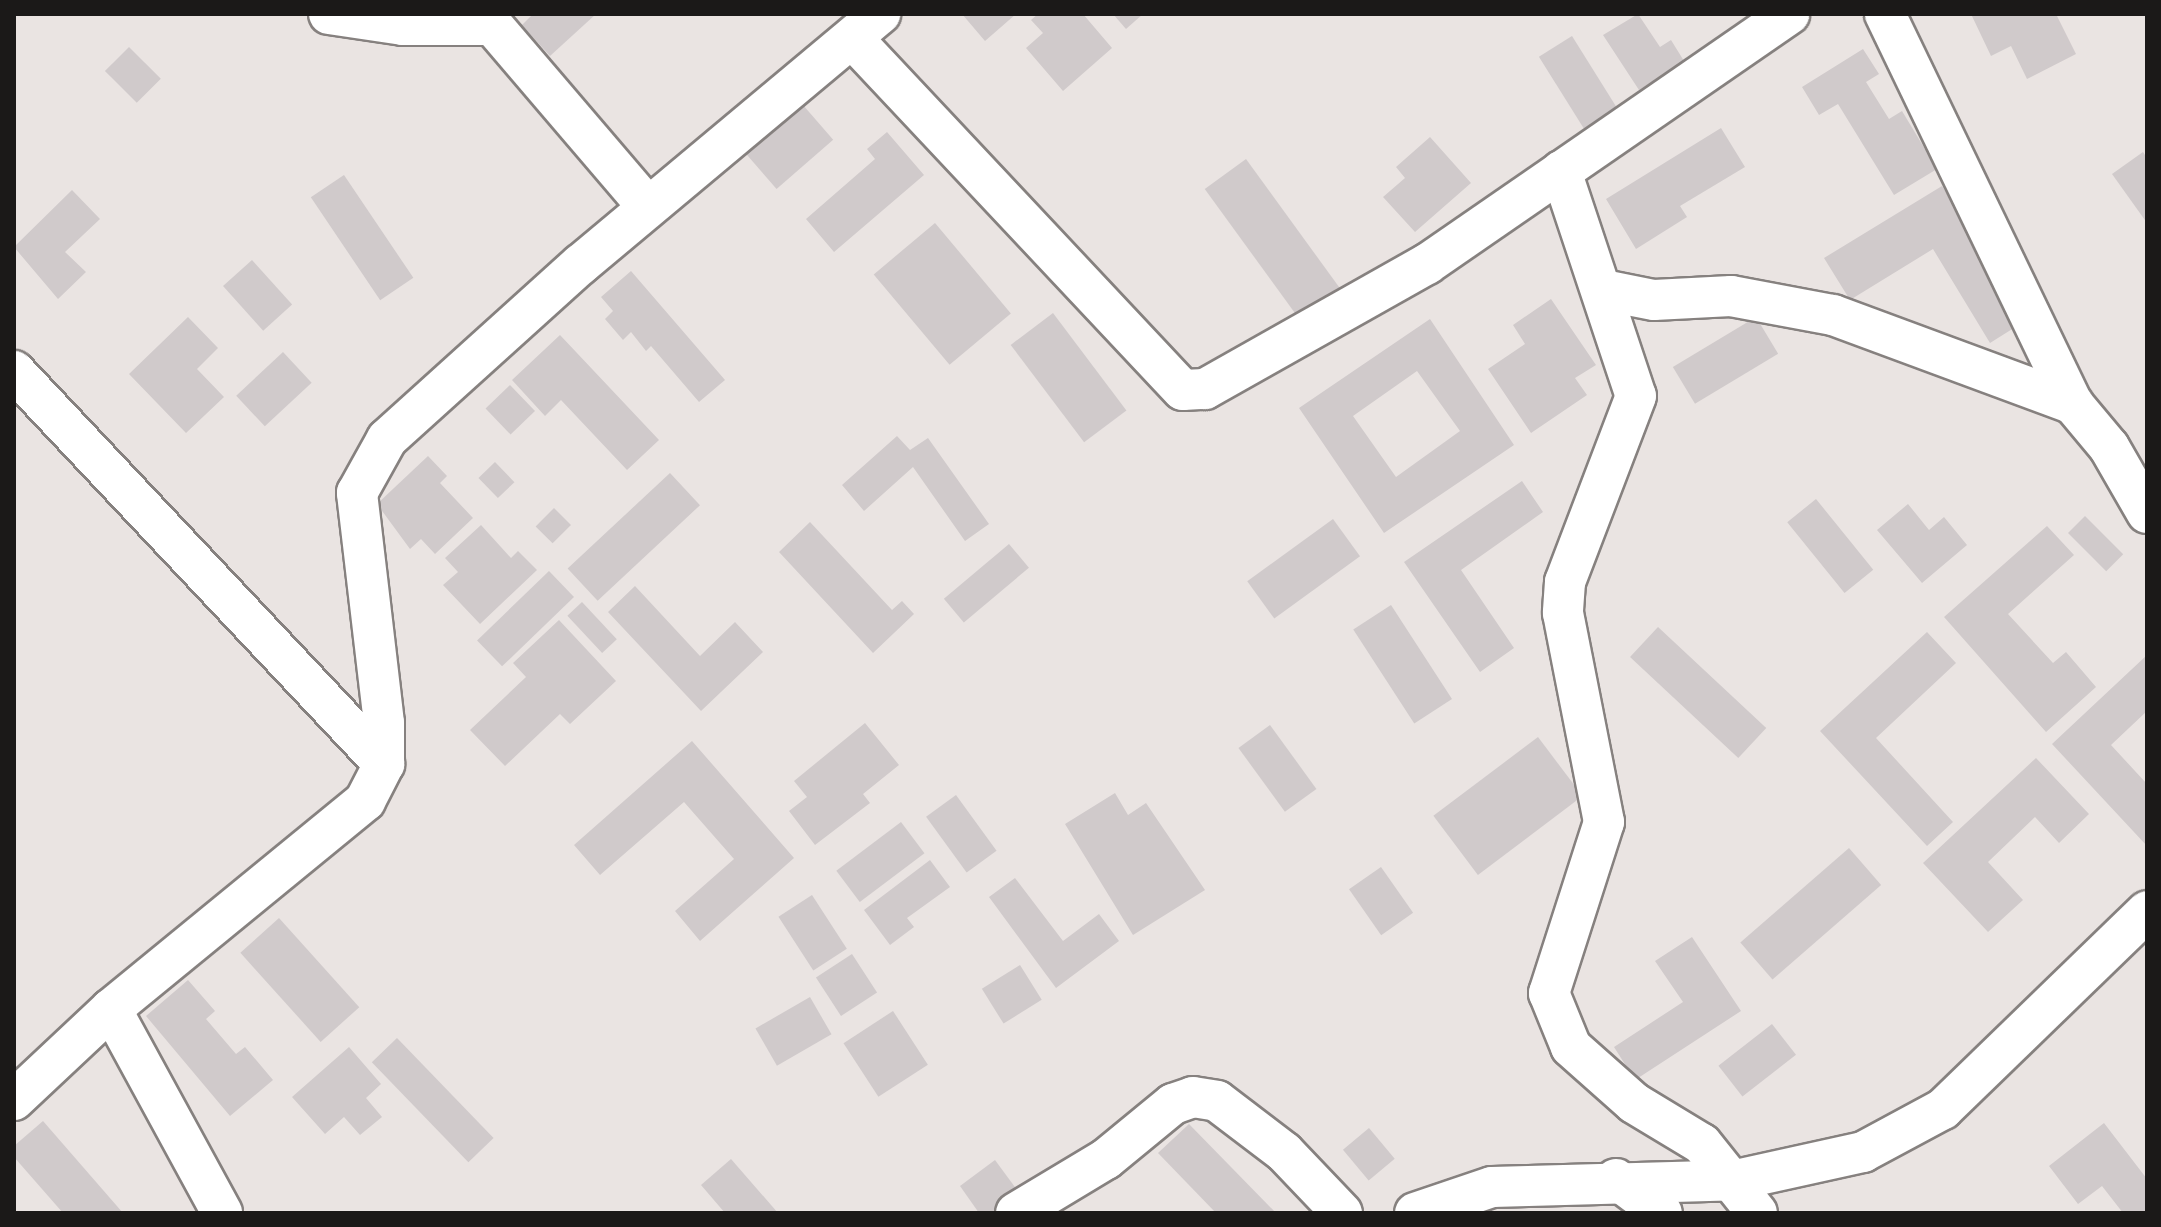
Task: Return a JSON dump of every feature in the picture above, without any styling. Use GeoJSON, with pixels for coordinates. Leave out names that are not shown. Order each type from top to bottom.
{"type":"FeatureCollection","features":[{"type":"Feature","properties":{"kind":"street"},"geometry":{"type":"LineString","coordinates":[[329,14],[403,25],[486,20],[648,207]]}},
{"type":"Feature","properties":{"kind":"street"},"geometry":{"type":"LineString","coordinates":[[14,1100],[111,1009],[365,801],[384,764],[357,493],[387,439],[648,207],[866,26],[1183,390],[1205,389],[1427,264],[1789,14]]}},
{"type":"Feature","properties":{"kind":"street"},"geometry":{"type":"LineString","coordinates":[[1885,14],[2073,404],[2109,447],[2147,513]]}},
{"type":"Feature","properties":{"kind":"street"},"geometry":{"type":"LineString","coordinates":[[1561,171],[1636,396],[1565,582],[1563,613],[1604,822],[1549,993],[1571,1047],[1634,1103],[1702,1144],[1736,1180],[1757,1213]]}},
{"type":"Feature","properties":{"kind":"street"},"geometry":{"type":"LineString","coordinates":[[1603,290],[1654,300],[1731,296],[1833,315],[2073,404]]}},
{"type":"Feature","properties":{"kind":"street"},"geometry":{"type":"LineString","coordinates":[[14,371],[384,764]]}},
{"type":"Feature","properties":{"kind":"street"},"geometry":{"type":"LineString","coordinates":[[1415,1213],[1492,1187],[1616,1179],[1736,1180],[1863,1152],[1943,1109],[2147,911]]}},
{"type":"Feature","properties":{"kind":"street"},"geometry":{"type":"LineString","coordinates":[[111,1009],[222,1213]]}},
{"type":"Feature","properties":{"kind":"street"},"geometry":{"type":"LineString","coordinates":[[1016,1213],[1065,1200],[1173,1104],[1193,1097],[1217,1101],[1284,1152],[1342,1213]]}},
{"type":"Feature","properties":{"kind":"street"},"geometry":{"type":"LineString","coordinates":[[1616,1179],[1662,1213]]}},
{"type":"Feature","properties":{"kind":"building"},"geometry":{"type":"Polygon","coordinates":[[[533,14],[596,14],[550,56],[522,25],[533,14]]]}},
{"type":"Feature","properties":{"kind":"building"},"geometry":{"type":"Polygon","coordinates":[[[962,14],[1016,14],[985,41],[962,14]]]}},
{"type":"Feature","properties":{"kind":"building"},"geometry":{"type":"Polygon","coordinates":[[[1038,14],[1083,14],[1112,48],[1063,91],[1026,48],[1043,33],[1031,20],[1038,14]]]}},
{"type":"Feature","properties":{"kind":"building"},"geometry":{"type":"Polygon","coordinates":[[[1113,14],[1143,14],[1126,29],[1113,14]]]}},
{"type":"Feature","properties":{"kind":"building"},"geometry":{"type":"Polygon","coordinates":[[[1638,14],[1660,47],[1671,40],[1684,61],[1639,90],[1603,35],[1638,14]]]}},
{"type":"Feature","properties":{"kind":"building"},"geometry":{"type":"Polygon","coordinates":[[[1971,14],[2056,14],[2076,54],[2027,79],[2011,46],[1991,56],[1971,14]]]}},
{"type":"Feature","properties":{"kind":"building"},"geometry":{"type":"Polygon","coordinates":[[[1572,36],[1617,108],[1584,129],[1539,57],[1572,36]]]}},
{"type":"Feature","properties":{"kind":"building"},"geometry":{"type":"Polygon","coordinates":[[[129,47],[161,79],[137,103],[105,71],[129,47]]]}},
{"type":"Feature","properties":{"kind":"building"},"geometry":{"type":"Polygon","coordinates":[[[1863,49],[1879,74],[1866,82],[1889,119],[1902,111],[1937,169],[1894,195],[1838,104],[1819,115],[1802,87],[1863,49]]]}},
{"type":"Feature","properties":{"kind":"building"},"geometry":{"type":"Polygon","coordinates":[[[803,105],[833,140],[777,189],[746,154],[803,105]]]}},
{"type":"Feature","properties":{"kind":"building"},"geometry":{"type":"Polygon","coordinates":[[[1721,128],[1745,167],[1680,206],[1687,217],[1636,249],[1606,199],[1721,128]]]}},
{"type":"Feature","properties":{"kind":"building"},"geometry":{"type":"Polygon","coordinates":[[[887,132],[924,175],[834,252],[806,219],[875,159],[867,149],[887,132]]]}},
{"type":"Feature","properties":{"kind":"building"},"geometry":{"type":"Polygon","coordinates":[[[1430,137],[1471,183],[1415,232],[1383,197],[1405,178],[1396,167],[1430,137]]]}},
{"type":"Feature","properties":{"kind":"building"},"geometry":{"type":"Polygon","coordinates":[[[2143,152],[2147,158],[2147,223],[2112,174],[2143,152]]]}},
{"type":"Feature","properties":{"kind":"building"},"geometry":{"type":"Polygon","coordinates":[[[1246,159],[1341,290],[1300,320],[1205,189],[1246,159]]]}},
{"type":"Feature","properties":{"kind":"building"},"geometry":{"type":"Polygon","coordinates":[[[344,175],[413,278],[380,300],[311,197],[344,175]]]}},
{"type":"Feature","properties":{"kind":"building"},"geometry":{"type":"Polygon","coordinates":[[[1942,186],[2025,321],[1990,343],[1933,249],[1850,300],[1824,258],[1942,186]]]}},
{"type":"Feature","properties":{"kind":"building"},"geometry":{"type":"Polygon","coordinates":[[[72,190],[100,219],[65,252],[86,272],[58,299],[14,247],[72,190]]]}},
{"type":"Feature","properties":{"kind":"building"},"geometry":{"type":"Polygon","coordinates":[[[935,223],[1011,313],[950,365],[874,274],[935,223]]]}},
{"type":"Feature","properties":{"kind":"building"},"geometry":{"type":"Polygon","coordinates":[[[252,260],[292,305],[263,331],[223,286],[252,260]]]}},
{"type":"Feature","properties":{"kind":"building"},"geometry":{"type":"Polygon","coordinates":[[[631,271],[725,380],[699,402],[651,346],[646,351],[631,332],[623,340],[605,319],[613,311],[601,297],[631,271]]]}},
{"type":"Feature","properties":{"kind":"building"},"geometry":{"type":"Polygon","coordinates":[[[1551,299],[1596,365],[1575,378],[1587,395],[1531,433],[1488,369],[1525,344],[1513,325],[1551,299]]]}},
{"type":"Feature","properties":{"kind":"building"},"geometry":{"type":"Polygon","coordinates":[[[1053,313],[1126,410],[1084,442],[1011,345],[1053,313]]]}},
{"type":"Feature","properties":{"kind":"building"},"geometry":{"type":"Polygon","coordinates":[[[188,317],[218,348],[197,369],[224,397],[186,433],[129,374],[188,317]]]}},
{"type":"Feature","properties":{"kind":"building"},"geometry":{"type":"Polygon","coordinates":[[[1756,317],[1778,354],[1695,404],[1673,367],[1756,317]]]}},
{"type":"Feature","properties":{"kind":"building"},"geometry":{"type":"Polygon","coordinates":[[[1430,319],[1514,445],[1384,533],[1299,408],[1430,319]],[[1417,371],[1353,416],[1396,477],[1460,431],[1417,371]]]}},
{"type":"Feature","properties":{"kind":"building"},"geometry":{"type":"Polygon","coordinates":[[[560,335],[659,440],[627,470],[561,400],[545,416],[512,380],[560,335]]]}},
{"type":"Feature","properties":{"kind":"building"},"geometry":{"type":"Polygon","coordinates":[[[283,352],[312,383],[265,426],[236,396],[283,352]]]}},
{"type":"Feature","properties":{"kind":"building"},"geometry":{"type":"Polygon","coordinates":[[[510,385],[535,411],[511,435],[486,409],[510,385]]]}},
{"type":"Feature","properties":{"kind":"building"},"geometry":{"type":"Polygon","coordinates":[[[897,436],[910,450],[928,438],[989,524],[965,541],[913,467],[864,511],[842,485],[897,436]]]}},
{"type":"Feature","properties":{"kind":"building"},"geometry":{"type":"Polygon","coordinates":[[[428,456],[447,476],[440,483],[473,518],[435,554],[421,539],[410,549],[377,504],[428,456]]]}},
{"type":"Feature","properties":{"kind":"building"},"geometry":{"type":"Polygon","coordinates":[[[495,462],[514,482],[498,498],[478,478],[495,462]]]}},
{"type":"Feature","properties":{"kind":"building"},"geometry":{"type":"Polygon","coordinates":[[[670,473],[700,505],[598,601],[568,568],[670,473]]]}},
{"type":"Feature","properties":{"kind":"building"},"geometry":{"type":"Polygon","coordinates":[[[1522,481],[1543,512],[1461,570],[1514,648],[1480,672],[1404,562],[1522,481]]]}},
{"type":"Feature","properties":{"kind":"building"},"geometry":{"type":"Polygon","coordinates":[[[1816,499],[1873,570],[1845,593],[1787,522],[1816,499]]]}},
{"type":"Feature","properties":{"kind":"building"},"geometry":{"type":"Polygon","coordinates":[[[1908,504],[1929,530],[1944,517],[1967,545],[1922,583],[1877,530],[1908,504]]]}},
{"type":"Feature","properties":{"kind":"building"},"geometry":{"type":"Polygon","coordinates":[[[554,508],[571,525],[553,543],[536,526],[554,508]]]}},
{"type":"Feature","properties":{"kind":"building"},"geometry":{"type":"Polygon","coordinates":[[[2085,516],[2123,554],[2106,571],[2068,533],[2085,516]]]}},
{"type":"Feature","properties":{"kind":"building"},"geometry":{"type":"Polygon","coordinates":[[[1333,519],[1360,556],[1274,619],[1247,581],[1333,519]]]}},
{"type":"Feature","properties":{"kind":"building"},"geometry":{"type":"Polygon","coordinates":[[[810,522],[892,610],[902,601],[914,614],[873,653],[779,552],[810,522]]]}},
{"type":"Feature","properties":{"kind":"building"},"geometry":{"type":"Polygon","coordinates":[[[481,525],[511,558],[518,551],[537,570],[480,624],[443,585],[458,572],[445,558],[481,525]]]}},
{"type":"Feature","properties":{"kind":"building"},"geometry":{"type":"Polygon","coordinates":[[[2047,526],[2074,555],[2008,614],[2053,663],[2066,652],[2096,687],[2046,732],[1944,617],[2047,526]]]}},
{"type":"Feature","properties":{"kind":"building"},"geometry":{"type":"Polygon","coordinates":[[[1009,544],[1029,568],[964,622],[944,599],[1009,544]]]}},
{"type":"Feature","properties":{"kind":"building"},"geometry":{"type":"Polygon","coordinates":[[[549,571],[574,597],[502,666],[477,640],[549,571]]]}},
{"type":"Feature","properties":{"kind":"building"},"geometry":{"type":"Polygon","coordinates":[[[635,586],[700,656],[735,622],[763,652],[701,711],[608,612],[635,586]]]}},
{"type":"Feature","properties":{"kind":"building"},"geometry":{"type":"Polygon","coordinates":[[[582,602],[617,639],[602,653],[567,616],[582,602]]]}},
{"type":"Feature","properties":{"kind":"building"},"geometry":{"type":"Polygon","coordinates":[[[1391,605],[1452,699],[1414,723],[1353,630],[1391,605]]]}},
{"type":"Feature","properties":{"kind":"building"},"geometry":{"type":"Polygon","coordinates":[[[559,620],[616,681],[570,724],[560,714],[505,766],[470,730],[526,677],[513,663],[559,620]]]}},
{"type":"Feature","properties":{"kind":"building"},"geometry":{"type":"Polygon","coordinates":[[[1658,627],[1766,728],[1738,758],[1630,657],[1658,627]]]}},
{"type":"Feature","properties":{"kind":"building"},"geometry":{"type":"Polygon","coordinates":[[[1927,632],[1956,663],[1876,738],[1953,822],[1927,846],[1820,731],[1927,632]]]}},
{"type":"Feature","properties":{"kind":"building"},"geometry":{"type":"Polygon","coordinates":[[[2147,655],[2147,711],[2111,745],[2147,784],[2147,846],[2052,744],[2147,655]]]}},
{"type":"Feature","properties":{"kind":"building"},"geometry":{"type":"Polygon","coordinates":[[[865,723],[899,765],[863,794],[870,803],[815,845],[789,811],[807,797],[794,781],[865,723]]]}},
{"type":"Feature","properties":{"kind":"building"},"geometry":{"type":"Polygon","coordinates":[[[1270,725],[1316,789],[1285,812],[1238,748],[1270,725]]]}},
{"type":"Feature","properties":{"kind":"building"},"geometry":{"type":"Polygon","coordinates":[[[1538,737],[1583,796],[1478,875],[1433,816],[1538,737]]]}},
{"type":"Feature","properties":{"kind":"building"},"geometry":{"type":"Polygon","coordinates":[[[692,741],[794,858],[700,941],[675,911],[734,859],[684,802],[600,875],[574,845],[692,741]]]}},
{"type":"Feature","properties":{"kind":"building"},"geometry":{"type":"Polygon","coordinates":[[[2036,758],[2089,814],[2059,843],[2035,817],[1988,862],[2023,900],[1988,932],[1923,863],[2036,758]]]}},
{"type":"Feature","properties":{"kind":"building"},"geometry":{"type":"Polygon","coordinates":[[[1115,793],[1128,815],[1146,803],[1205,890],[1133,935],[1065,824],[1115,793]]]}},
{"type":"Feature","properties":{"kind":"building"},"geometry":{"type":"Polygon","coordinates":[[[956,795],[997,851],[967,873],[926,817],[956,795]]]}},
{"type":"Feature","properties":{"kind":"building"},"geometry":{"type":"Polygon","coordinates":[[[901,822],[924,853],[860,902],[836,871],[901,822]]]}},
{"type":"Feature","properties":{"kind":"building"},"geometry":{"type":"Polygon","coordinates":[[[1849,848],[1881,885],[1772,979],[1740,942],[1849,848]]]}},
{"type":"Feature","properties":{"kind":"building"},"geometry":{"type":"Polygon","coordinates":[[[930,860],[950,887],[907,918],[914,927],[890,945],[864,910],[930,860]]]}},
{"type":"Feature","properties":{"kind":"building"},"geometry":{"type":"Polygon","coordinates":[[[1381,867],[1413,913],[1381,935],[1349,889],[1381,867]]]}},
{"type":"Feature","properties":{"kind":"building"},"geometry":{"type":"Polygon","coordinates":[[[1015,878],[1063,941],[1099,914],[1119,941],[1056,988],[989,897],[1015,878]]]}},
{"type":"Feature","properties":{"kind":"building"},"geometry":{"type":"Polygon","coordinates":[[[812,895],[847,949],[813,970],[778,917],[812,895]]]}},
{"type":"Feature","properties":{"kind":"building"},"geometry":{"type":"Polygon","coordinates":[[[279,918],[359,1007],[321,1042],[240,953],[279,918]]]}},
{"type":"Feature","properties":{"kind":"building"},"geometry":{"type":"Polygon","coordinates":[[[1692,937],[1741,1011],[1635,1080],[1614,1047],[1683,1002],[1655,961],[1692,937]]]}},
{"type":"Feature","properties":{"kind":"building"},"geometry":{"type":"Polygon","coordinates":[[[852,954],[877,993],[841,1016],[816,977],[852,954]]]}},
{"type":"Feature","properties":{"kind":"building"},"geometry":{"type":"Polygon","coordinates":[[[1020,965],[1042,1000],[1004,1024],[982,989],[1020,965]]]}},
{"type":"Feature","properties":{"kind":"building"},"geometry":{"type":"Polygon","coordinates":[[[188,980],[215,1011],[206,1019],[236,1054],[245,1047],[273,1080],[230,1116],[146,1016],[188,980]]]}},
{"type":"Feature","properties":{"kind":"building"},"geometry":{"type":"Polygon","coordinates":[[[810,997],[832,1034],[777,1066],[755,1028],[810,997]]]}},
{"type":"Feature","properties":{"kind":"building"},"geometry":{"type":"Polygon","coordinates":[[[893,1011],[928,1065],[878,1097],[844,1043],[893,1011]]]}},
{"type":"Feature","properties":{"kind":"building"},"geometry":{"type":"Polygon","coordinates":[[[1772,1024],[1796,1055],[1742,1097],[1718,1066],[1772,1024]]]}},
{"type":"Feature","properties":{"kind":"building"},"geometry":{"type":"Polygon","coordinates":[[[397,1038],[494,1138],[468,1162],[372,1062],[397,1038]]]}},
{"type":"Feature","properties":{"kind":"building"},"geometry":{"type":"Polygon","coordinates":[[[349,1047],[381,1084],[366,1098],[382,1117],[360,1135],[344,1117],[325,1134],[292,1097],[349,1047]]]}},
{"type":"Feature","properties":{"kind":"building"},"geometry":{"type":"Polygon","coordinates":[[[43,1121],[123,1213],[63,1213],[14,1157],[14,1146],[43,1121]]]}},
{"type":"Feature","properties":{"kind":"building"},"geometry":{"type":"Polygon","coordinates":[[[2104,1123],[2147,1179],[2147,1213],[2123,1213],[2102,1186],[2078,1204],[2049,1166],[2104,1123]]]}},
{"type":"Feature","properties":{"kind":"building"},"geometry":{"type":"Polygon","coordinates":[[[1189,1124],[1276,1213],[1216,1213],[1158,1153],[1189,1124]]]}},
{"type":"Feature","properties":{"kind":"building"},"geometry":{"type":"Polygon","coordinates":[[[1369,1128],[1395,1159],[1369,1180],[1343,1150],[1369,1128]]]}},
{"type":"Feature","properties":{"kind":"building"},"geometry":{"type":"Polygon","coordinates":[[[731,1159],[778,1213],[725,1213],[701,1185],[731,1159]]]}},
{"type":"Feature","properties":{"kind":"building"},"geometry":{"type":"Polygon","coordinates":[[[995,1160],[1023,1198],[1002,1213],[979,1213],[960,1186],[995,1160]]]}}]}
